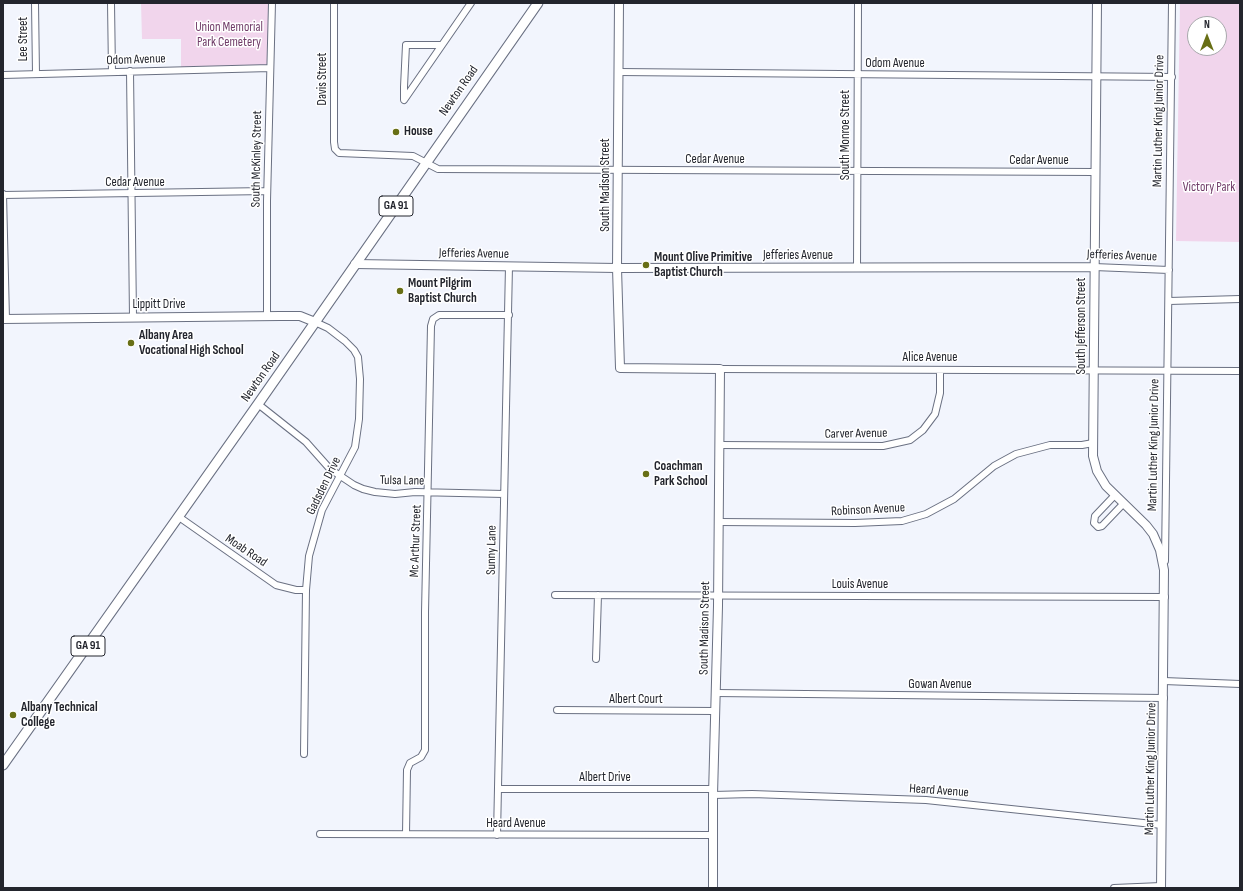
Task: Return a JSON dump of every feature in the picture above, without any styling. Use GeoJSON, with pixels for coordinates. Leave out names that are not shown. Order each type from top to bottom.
{"type":"FeatureCollection","features":[{"type":"Feature","properties":{"kind":"main road","name":"Newton Road"},"geometry":{"type":"LineString","coordinates":[[3,765],[179,517],[425,162],[538,3]]}},
{"type":"Feature","properties":{"kind":"street","name":"Lee Street"},"geometry":{"type":"LineString","coordinates":[[35,3],[36,74]]}},
{"type":"Feature","properties":{"kind":"street"},"geometry":{"type":"LineString","coordinates":[[112,3],[112,72]]}},
{"type":"Feature","properties":{"kind":"street","name":"South McKinley Street"},"geometry":{"type":"LineString","coordinates":[[267,316],[267,191],[272,3]]}},
{"type":"Feature","properties":{"kind":"street","name":"Davis Street"},"geometry":{"type":"LineString","coordinates":[[334,3],[334,142],[335,149],[339,153]]}},
{"type":"Feature","properties":{"kind":"street"},"geometry":{"type":"LineString","coordinates":[[442,45],[406,45],[404,100],[472,3]]}},
{"type":"Feature","properties":{"kind":"street","name":"South Madison Street"},"geometry":{"type":"LineString","coordinates":[[619,3],[617,268],[620,368]]}},
{"type":"Feature","properties":{"kind":"street","name":"South Monroe Street"},"geometry":{"type":"LineString","coordinates":[[857,268],[858,3]]}},
{"type":"Feature","properties":{"kind":"street","name":"South Jefferson Street"},"geometry":{"type":"LineString","coordinates":[[1097,3],[1093,456],[1097,471],[1106,486],[1146,525],[1153,534],[1160,550],[1165,577]]}},
{"type":"Feature","properties":{"kind":"street","name":"Martin Luther King Junior Drive"},"geometry":{"type":"LineString","coordinates":[[1162,887],[1172,3]]}},
{"type":"Feature","properties":{"kind":"street","name":"Odom Avenue"},"geometry":{"type":"LineString","coordinates":[[3,74],[270,68]]}},
{"type":"Feature","properties":{"kind":"street"},"geometry":{"type":"LineString","coordinates":[[130,71],[133,317]]}},
{"type":"Feature","properties":{"kind":"street","name":"Odom Avenue"},"geometry":{"type":"LineString","coordinates":[[619,72],[1172,77]]}},
{"type":"Feature","properties":{"kind":"street","name":"Cedar Avenue"},"geometry":{"type":"LineString","coordinates":[[339,153],[413,156],[438,169],[1095,172]]}},
{"type":"Feature","properties":{"kind":"street","name":"Cedar Avenue"},"geometry":{"type":"LineString","coordinates":[[3,194],[132,194],[267,191]]}},
{"type":"Feature","properties":{"kind":"street"},"geometry":{"type":"LineString","coordinates":[[3,194],[4,319]]}},
{"type":"Feature","properties":{"kind":"street","name":"Jefferies Avenue"},"geometry":{"type":"LineString","coordinates":[[355,264],[617,268],[1094,267],[1169,270]]}},
{"type":"Feature","properties":{"kind":"street","name":"Sunny Lane"},"geometry":{"type":"LineString","coordinates":[[497,835],[509,266]]}},
{"type":"Feature","properties":{"kind":"street"},"geometry":{"type":"LineString","coordinates":[[1169,301],[1240,299]]}},
{"type":"Feature","properties":{"kind":"street","name":"Mc Arthur Street"},"geometry":{"type":"LineString","coordinates":[[406,834],[408,770],[410,763],[421,758],[425,750],[425,612],[431,326],[433,319],[439,315],[446,314],[509,315]]}},
{"type":"Feature","properties":{"kind":"street","name":"Lippitt Drive"},"geometry":{"type":"LineString","coordinates":[[4,319],[300,316],[315,322]]}},
{"type":"Feature","properties":{"kind":"street","name":"Gadsden Drive"},"geometry":{"type":"LineString","coordinates":[[304,754],[306,590],[309,556],[317,524],[350,458],[358,436],[360,419],[359,361],[354,350],[328,328],[315,322]]}},
{"type":"Feature","properties":{"kind":"street","name":"Alice Avenue"},"geometry":{"type":"LineString","coordinates":[[620,368],[1240,371]]}},
{"type":"Feature","properties":{"kind":"street","name":"South Madison Street"},"geometry":{"type":"LineString","coordinates":[[713,888],[712,835],[718,596],[720,369]]}},
{"type":"Feature","properties":{"kind":"street","name":"Carver Avenue"},"geometry":{"type":"LineString","coordinates":[[720,445],[883,446],[910,440],[923,430],[935,414],[940,393],[940,370]]}},
{"type":"Feature","properties":{"kind":"street","name":"Tulsa Lane"},"geometry":{"type":"LineString","coordinates":[[258,404],[306,442],[330,468],[354,485],[375,492],[395,494],[504,494]]}},
{"type":"Feature","properties":{"kind":"street","name":"Robinson Avenue"},"geometry":{"type":"LineString","coordinates":[[719,522],[855,523],[902,521],[926,514],[954,499],[994,466],[1016,454],[1050,445],[1082,446],[1093,444]]}},
{"type":"Feature","properties":{"kind":"street"},"geometry":{"type":"LineString","coordinates":[[1115,495],[1095,516],[1094,523],[1098,527],[1102,526],[1124,503]]}},
{"type":"Feature","properties":{"kind":"street","name":"Moab Road"},"geometry":{"type":"LineString","coordinates":[[179,517],[276,584],[296,590],[306,590]]}},
{"type":"Feature","properties":{"kind":"street","name":"Louis Avenue"},"geometry":{"type":"LineString","coordinates":[[555,595],[1165,597]]}},
{"type":"Feature","properties":{"kind":"street"},"geometry":{"type":"LineString","coordinates":[[596,659],[598,595]]}},
{"type":"Feature","properties":{"kind":"street"},"geometry":{"type":"LineString","coordinates":[[1164,680],[1240,684]]}},
{"type":"Feature","properties":{"kind":"street","name":"Gowan Avenue"},"geometry":{"type":"LineString","coordinates":[[716,693],[1164,698]]}},
{"type":"Feature","properties":{"kind":"street","name":"Albert Court"},"geometry":{"type":"LineString","coordinates":[[557,710],[715,711]]}},
{"type":"Feature","properties":{"kind":"street","name":"Albert Drive"},"geometry":{"type":"LineString","coordinates":[[498,789],[713,792]]}},
{"type":"Feature","properties":{"kind":"street","name":"Heard Avenue"},"geometry":{"type":"LineString","coordinates":[[713,792],[926,800],[1162,825]]}},
{"type":"Feature","properties":{"kind":"street","name":"Heard Avenue"},"geometry":{"type":"LineString","coordinates":[[320,834],[712,835]]}},
{"type":"Feature","properties":{"kind":"street"},"geometry":{"type":"LineString","coordinates":[[1114,888],[1162,887]]}},
{"type":"Feature","properties":{"kind":"green space","name":"Union Memorial Park Cemetery"},"geometry":{"type":"Polygon","coordinates":[[[141,3],[270,3],[268,67],[181,68],[181,39],[142,39],[141,3]]]}},
{"type":"Feature","properties":{"kind":"green space","name":"Victory Park"},"geometry":{"type":"Polygon","coordinates":[[[1180,3],[1240,3],[1240,242],[1176,241],[1180,3]]]}},
{"type":"Feature","properties":{"kind":"place","name":"House"},"geometry":{"type":"Point","coordinates":[396,132]}},
{"type":"Feature","properties":{"kind":"place","name":"Mount Olive Primitive Baptist Church"},"geometry":{"type":"Point","coordinates":[646,265]}},
{"type":"Feature","properties":{"kind":"place","name":"Mount Pilgrim Baptist Church"},"geometry":{"type":"Point","coordinates":[400,291]}},
{"type":"Feature","properties":{"kind":"place","name":"Albany Area Vocational High School"},"geometry":{"type":"Point","coordinates":[131,343]}},
{"type":"Feature","properties":{"kind":"place","name":"Coachman Park School"},"geometry":{"type":"Point","coordinates":[646,474]}},
{"type":"Feature","properties":{"kind":"place","name":"Albany Technical College"},"geometry":{"type":"Point","coordinates":[13,715]}}]}
